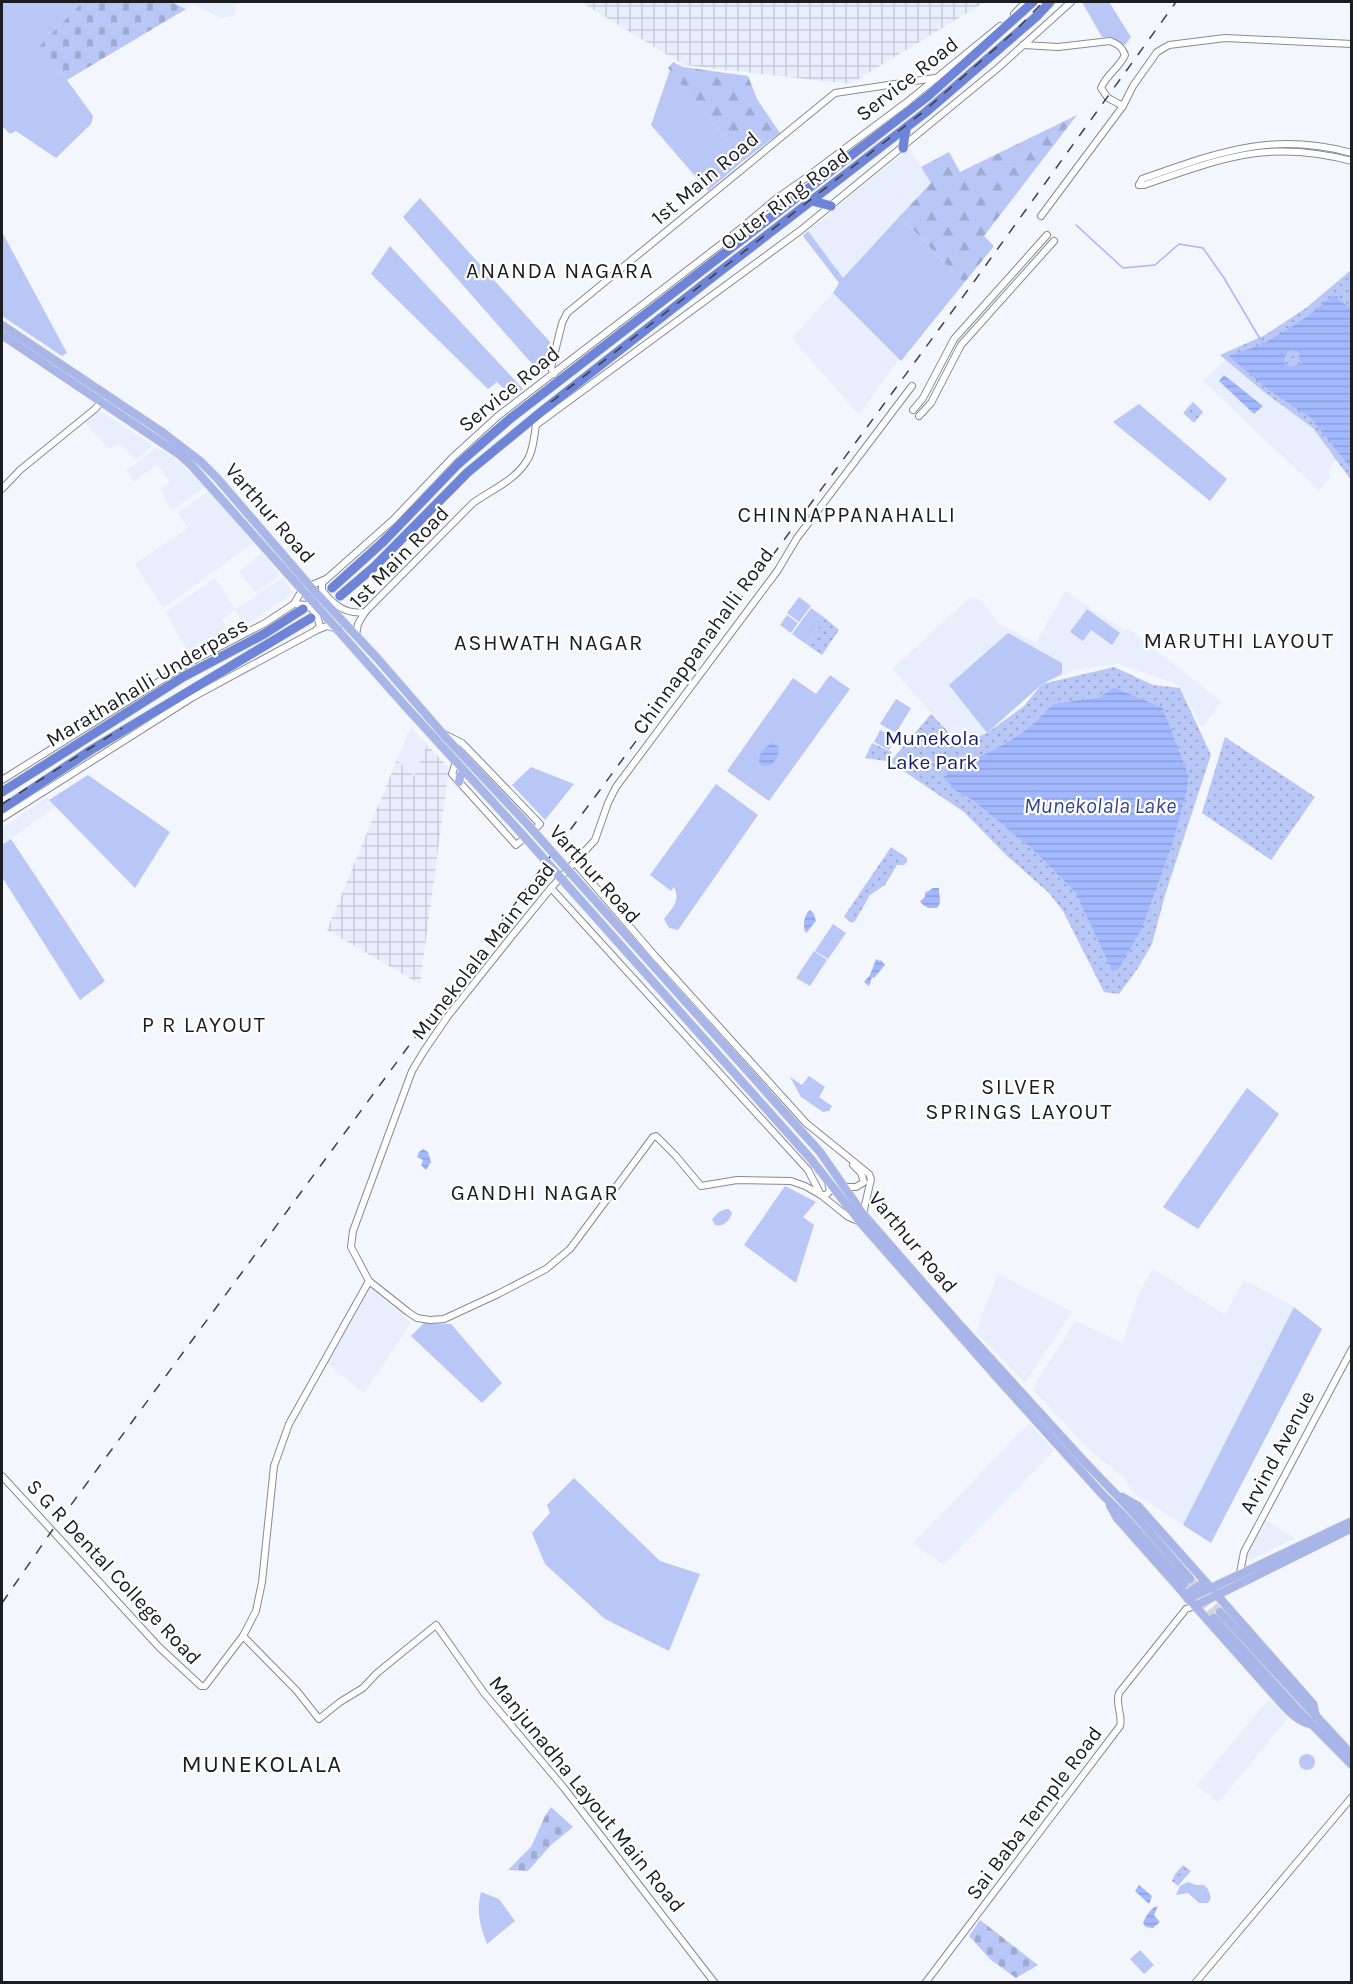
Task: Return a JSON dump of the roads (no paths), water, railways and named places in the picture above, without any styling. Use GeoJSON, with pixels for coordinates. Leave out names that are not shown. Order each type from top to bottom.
{"type":"FeatureCollection","features":[{"type":"Feature","properties":{"kind":"highway","name":"Outer Ring Road"},"geometry":{"type":"LineString","coordinates":[[557,377],[928,96],[1033,2]]}},
{"type":"Feature","properties":{"kind":"highway","name":"Outer Ring Road"},"geometry":{"type":"LineString","coordinates":[[536,421],[705,283],[906,129],[991,57],[1050,2]]}},
{"type":"Feature","properties":{"kind":"highway"},"geometry":{"type":"LineString","coordinates":[[903,148],[906,129]]}},
{"type":"Feature","properties":{"kind":"highway"},"geometry":{"type":"LineString","coordinates":[[813,201],[831,206]]}},
{"type":"Feature","properties":{"kind":"highway"},"geometry":{"type":"LineString","coordinates":[[331,583],[398,527],[458,464],[557,377]]}},
{"type":"Feature","properties":{"kind":"highway"},"geometry":{"type":"LineString","coordinates":[[340,596],[391,551],[451,488],[536,421]]}},
{"type":"Feature","properties":{"kind":"highway","name":"Marathahalli Underpass"},"geometry":{"type":"LineString","coordinates":[[5,789],[183,677],[264,634],[298,606]]}},
{"type":"Feature","properties":{"kind":"highway","name":"Marathahalli Underpass"},"geometry":{"type":"LineString","coordinates":[[22,800],[131,725],[311,618]]}},
{"type":"Feature","properties":{"kind":"highway"},"geometry":{"type":"LineString","coordinates":[[2,809],[22,800]]}},
{"type":"Feature","properties":{"kind":"main road","name":"Varthur Road"},"geometry":{"type":"LineString","coordinates":[[2,325],[189,451],[217,478],[307,588],[338,630],[465,772],[520,840],[567,885],[826,1176],[860,1222],[1108,1500]]}},
{"type":"Feature","properties":{"kind":"main road","name":"Varthur Road"},"geometry":{"type":"LineString","coordinates":[[2,335],[180,454],[307,588],[356,635],[443,734],[536,826],[575,878],[820,1152],[863,1214],[975,1342],[1117,1495]]}},
{"type":"Feature","properties":{"kind":"main road"},"geometry":{"type":"LineString","coordinates":[[459,782],[460,776],[465,772]]}},
{"type":"Feature","properties":{"kind":"main road"},"geometry":{"type":"LineString","coordinates":[[1108,1500],[1187,1582],[1117,1495]]}},
{"type":"Feature","properties":{"kind":"main road"},"geometry":{"type":"LineString","coordinates":[[1117,1495],[1138,1506],[1208,1585]]}},
{"type":"Feature","properties":{"kind":"main road"},"geometry":{"type":"LineString","coordinates":[[1108,1500],[1117,1518],[1189,1602],[1288,1710],[1304,1723],[1313,1720]]}},
{"type":"Feature","properties":{"kind":"main road"},"geometry":{"type":"LineString","coordinates":[[1189,1602],[1208,1585],[1240,1573],[1352,1521]]}},
{"type":"Feature","properties":{"kind":"main road"},"geometry":{"type":"LineString","coordinates":[[1189,1602],[1216,1594],[1352,1528]]}},
{"type":"Feature","properties":{"kind":"main road"},"geometry":{"type":"LineString","coordinates":[[1216,1594],[1313,1704],[1313,1720],[1352,1755]]}},
{"type":"Feature","properties":{"kind":"main road"},"geometry":{"type":"LineString","coordinates":[[1217,1615],[1352,1765]]}},
{"type":"Feature","properties":{"kind":"street","name":"Service Road"},"geometry":{"type":"LineString","coordinates":[[557,377],[777,198],[857,140],[935,78],[1005,22],[1026,2]]}},
{"type":"Feature","properties":{"kind":"street"},"geometry":{"type":"LineString","coordinates":[[536,421],[801,230],[998,68],[1071,2]]}},
{"type":"Feature","properties":{"kind":"street"},"geometry":{"type":"LineString","coordinates":[[1041,216],[1123,106],[1133,86],[1157,52],[1169,45],[1225,38],[1352,44]]}},
{"type":"Feature","properties":{"kind":"street"},"geometry":{"type":"LineString","coordinates":[[1022,45],[1058,47],[1110,41],[1115,43],[1123,50],[1125,56],[1101,88],[1108,98],[1123,106]]}},
{"type":"Feature","properties":{"kind":"street","name":"1st Main Road"},"geometry":{"type":"LineString","coordinates":[[557,377],[551,368],[562,323],[567,313],[835,93],[935,78]]}},
{"type":"Feature","properties":{"kind":"street"},"geometry":{"type":"LineString","coordinates":[[1352,153],[1322,146],[1297,144],[1247,146],[1210,155],[1142,179],[1138,185],[1224,158],[1260,152],[1302,151],[1352,160]]}},
{"type":"Feature","properties":{"kind":"street"},"geometry":{"type":"LineString","coordinates":[[913,410],[923,398],[951,344],[1047,235]]}},
{"type":"Feature","properties":{"kind":"street"},"geometry":{"type":"LineString","coordinates":[[919,416],[931,403],[961,345],[1054,241]]}},
{"type":"Feature","properties":{"kind":"street","name":"Chinnappanahalli Road"},"geometry":{"type":"LineString","coordinates":[[575,862],[595,840],[616,787],[778,570],[797,538],[912,386]]}},
{"type":"Feature","properties":{"kind":"street"},"geometry":{"type":"LineString","coordinates":[[2,489],[20,470],[101,402]]}},
{"type":"Feature","properties":{"kind":"street","name":"1st Main Road"},"geometry":{"type":"LineString","coordinates":[[356,635],[356,629],[365,612],[473,503],[486,493],[501,486],[526,462],[531,451],[536,421]]}},
{"type":"Feature","properties":{"kind":"street"},"geometry":{"type":"LineString","coordinates":[[298,606],[307,588],[331,583]]}},
{"type":"Feature","properties":{"kind":"street"},"geometry":{"type":"LineString","coordinates":[[331,583],[322,584],[322,588],[333,602],[348,611],[365,612]]}},
{"type":"Feature","properties":{"kind":"street"},"geometry":{"type":"LineString","coordinates":[[2,780],[157,682],[298,606],[299,602],[308,604],[316,613],[320,626],[317,630]]}},
{"type":"Feature","properties":{"kind":"street"},"geometry":{"type":"LineString","coordinates":[[2,818],[22,800],[193,697],[317,630],[327,626],[338,630]]}},
{"type":"Feature","properties":{"kind":"street"},"geometry":{"type":"LineString","coordinates":[[456,762],[452,774],[520,840]]}},
{"type":"Feature","properties":{"kind":"street"},"geometry":{"type":"LineString","coordinates":[[575,862],[750,1064],[814,1132],[859,1165],[870,1177],[863,1214]]}},
{"type":"Feature","properties":{"kind":"street","name":"Munekolala Main Road"},"geometry":{"type":"LineString","coordinates":[[369,1281],[351,1247],[353,1231],[412,1071],[448,1016],[551,888],[575,862]]}},
{"type":"Feature","properties":{"kind":"street"},"geometry":{"type":"LineString","coordinates":[[551,888],[808,1170],[821,1195]]}},
{"type":"Feature","properties":{"kind":"street"},"geometry":{"type":"LineString","coordinates":[[243,1636],[256,1611],[261,1588],[274,1466],[289,1424],[369,1281],[417,1318],[430,1320],[444,1319],[498,1294],[546,1269],[570,1249],[634,1161],[656,1136],[701,1186],[737,1180],[791,1181],[805,1185],[847,1216],[860,1222]]}},
{"type":"Feature","properties":{"kind":"street"},"geometry":{"type":"LineString","coordinates":[[844,1187],[859,1186],[864,1179],[847,1157]]}},
{"type":"Feature","properties":{"kind":"street"},"geometry":{"type":"LineString","coordinates":[[821,1195],[826,1195],[830,1191],[826,1176]]}},
{"type":"Feature","properties":{"kind":"street","name":"Arvind Avenue"},"geometry":{"type":"LineString","coordinates":[[1240,1573],[1244,1552],[1352,1349]]}},
{"type":"Feature","properties":{"kind":"street","name":"S G R Dental College Road"},"geometry":{"type":"LineString","coordinates":[[2,1476],[159,1647],[201,1686],[205,1686],[243,1636]]}},
{"type":"Feature","properties":{"kind":"street","name":"Sai Baba Temple Road"},"geometry":{"type":"LineString","coordinates":[[926,1983],[1120,1726],[1122,1722],[1117,1704],[1119,1693],[1189,1602]]}},
{"type":"Feature","properties":{"kind":"street","name":"Manjunadha Layout Main Road"},"geometry":{"type":"LineString","coordinates":[[243,1636],[297,1691],[319,1719],[340,1702],[363,1688],[377,1673],[436,1625],[484,1693],[564,1788],[714,1983]]}},
{"type":"Feature","properties":{"kind":"street"},"geometry":{"type":"LineString","coordinates":[[1196,1983],[1352,1797]]}},
{"type":"Feature","properties":{"kind":"water"},"geometry":{"type":"Polygon","coordinates":[[[1337,296],[1341,302],[1351,308],[1351,468],[1311,418],[1269,390],[1229,356],[1263,344],[1307,317],[1331,297],[1337,296]],[[1289,350],[1284,358],[1285,364],[1290,367],[1303,363],[1299,359],[1300,352],[1289,350]]]}},
{"type":"Feature","properties":{"kind":"water"},"geometry":{"type":"Polygon","coordinates":[[[1224,375],[1263,406],[1254,414],[1219,381],[1224,375]]]}},
{"type":"Feature","properties":{"kind":"water","name":"Munekolala Lake"},"geometry":{"type":"Polygon","coordinates":[[[1114,687],[1163,708],[1189,776],[1173,843],[1143,926],[1118,970],[1111,969],[1075,892],[1032,849],[972,800],[951,788],[951,784],[945,780],[952,764],[958,766],[1009,741],[1043,715],[1052,704],[1100,697],[1114,687]]]}},
{"type":"Feature","properties":{"kind":"water"},"geometry":{"type":"Polygon","coordinates":[[[772,743],[779,747],[777,758],[772,764],[762,766],[759,762],[761,753],[772,743]]]}},
{"type":"Feature","properties":{"kind":"water"},"geometry":{"type":"Polygon","coordinates":[[[933,888],[939,888],[940,903],[937,908],[928,908],[920,901],[925,897],[925,893],[933,888]]]}},
{"type":"Feature","properties":{"kind":"water"},"geometry":{"type":"Polygon","coordinates":[[[810,910],[816,921],[806,933],[804,921],[810,910]]]}},
{"type":"Feature","properties":{"kind":"water"},"geometry":{"type":"Polygon","coordinates":[[[876,959],[881,960],[885,965],[874,978],[872,977],[869,986],[864,982],[870,975],[876,959]]]}},
{"type":"Feature","properties":{"kind":"water"},"geometry":{"type":"Polygon","coordinates":[[[423,1149],[428,1152],[431,1162],[426,1170],[421,1165],[423,1160],[417,1157],[423,1149]]]}},
{"type":"Feature","properties":{"kind":"water"},"geometry":{"type":"Polygon","coordinates":[[[1139,1885],[1152,1896],[1149,1904],[1135,1891],[1139,1885]]]}},
{"type":"Feature","properties":{"kind":"water"},"geometry":{"type":"Polygon","coordinates":[[[1158,1906],[1154,1915],[1160,1922],[1153,1928],[1146,1927],[1143,1923],[1151,1910],[1158,1906]]]}},
{"type":"Feature","properties":{"kind":"waterway"},"geometry":{"type":"LineString","coordinates":[[1076,225],[1123,268],[1155,265],[1179,244],[1203,248],[1224,278],[1263,344]]}},
{"type":"Feature","properties":{"kind":"tunnel"},"geometry":{"type":"LineString","coordinates":[[1190,1579],[1220,1612]]}},
{"type":"Feature","properties":{"kind":"tunnel"},"geometry":{"type":"LineString","coordinates":[[1184,1584],[1214,1618]]}},
{"type":"Feature","properties":{"kind":"railway"},"geometry":{"type":"LineString","coordinates":[[551,402],[923,112],[1014,32],[1043,2]]}},
{"type":"Feature","properties":{"kind":"railway"},"geometry":{"type":"LineString","coordinates":[[2,1603],[51,1532],[973,283],[1176,2]]}},
{"type":"Feature","properties":{"kind":"railway"},"geometry":{"type":"LineString","coordinates":[[2,804],[122,728]]}},
{"type":"Feature","properties":{"kind":"district","name":"ANANDA NAGARA"},"geometry":{"type":"Point","coordinates":[560,271]}},
{"type":"Feature","properties":{"kind":"district","name":"CHINNAPPANAHALLI"},"geometry":{"type":"Point","coordinates":[847,515]}},
{"type":"Feature","properties":{"kind":"district","name":"MARUTHI LAYOUT"},"geometry":{"type":"Point","coordinates":[1239,641]}},
{"type":"Feature","properties":{"kind":"district","name":"ASHWATH NAGAR"},"geometry":{"type":"Point","coordinates":[549,643]}},
{"type":"Feature","properties":{"kind":"district","name":"P R LAYOUT"},"geometry":{"type":"Point","coordinates":[204,1025]}},
{"type":"Feature","properties":{"kind":"district","name":"SILVER SPRINGS LAYOUT"},"geometry":{"type":"Point","coordinates":[1019,1100]}},
{"type":"Feature","properties":{"kind":"district","name":"GANDHI NAGAR"},"geometry":{"type":"Point","coordinates":[535,1193]}},
{"type":"Feature","properties":{"kind":"district","name":"MUNEKOLALA"},"geometry":{"type":"Point","coordinates":[262,1764]}},
{"type":"Feature","properties":{"kind":"park label","name":"Munekola Lake Park"},"geometry":{"type":"Point","coordinates":[932,750]}}]}
